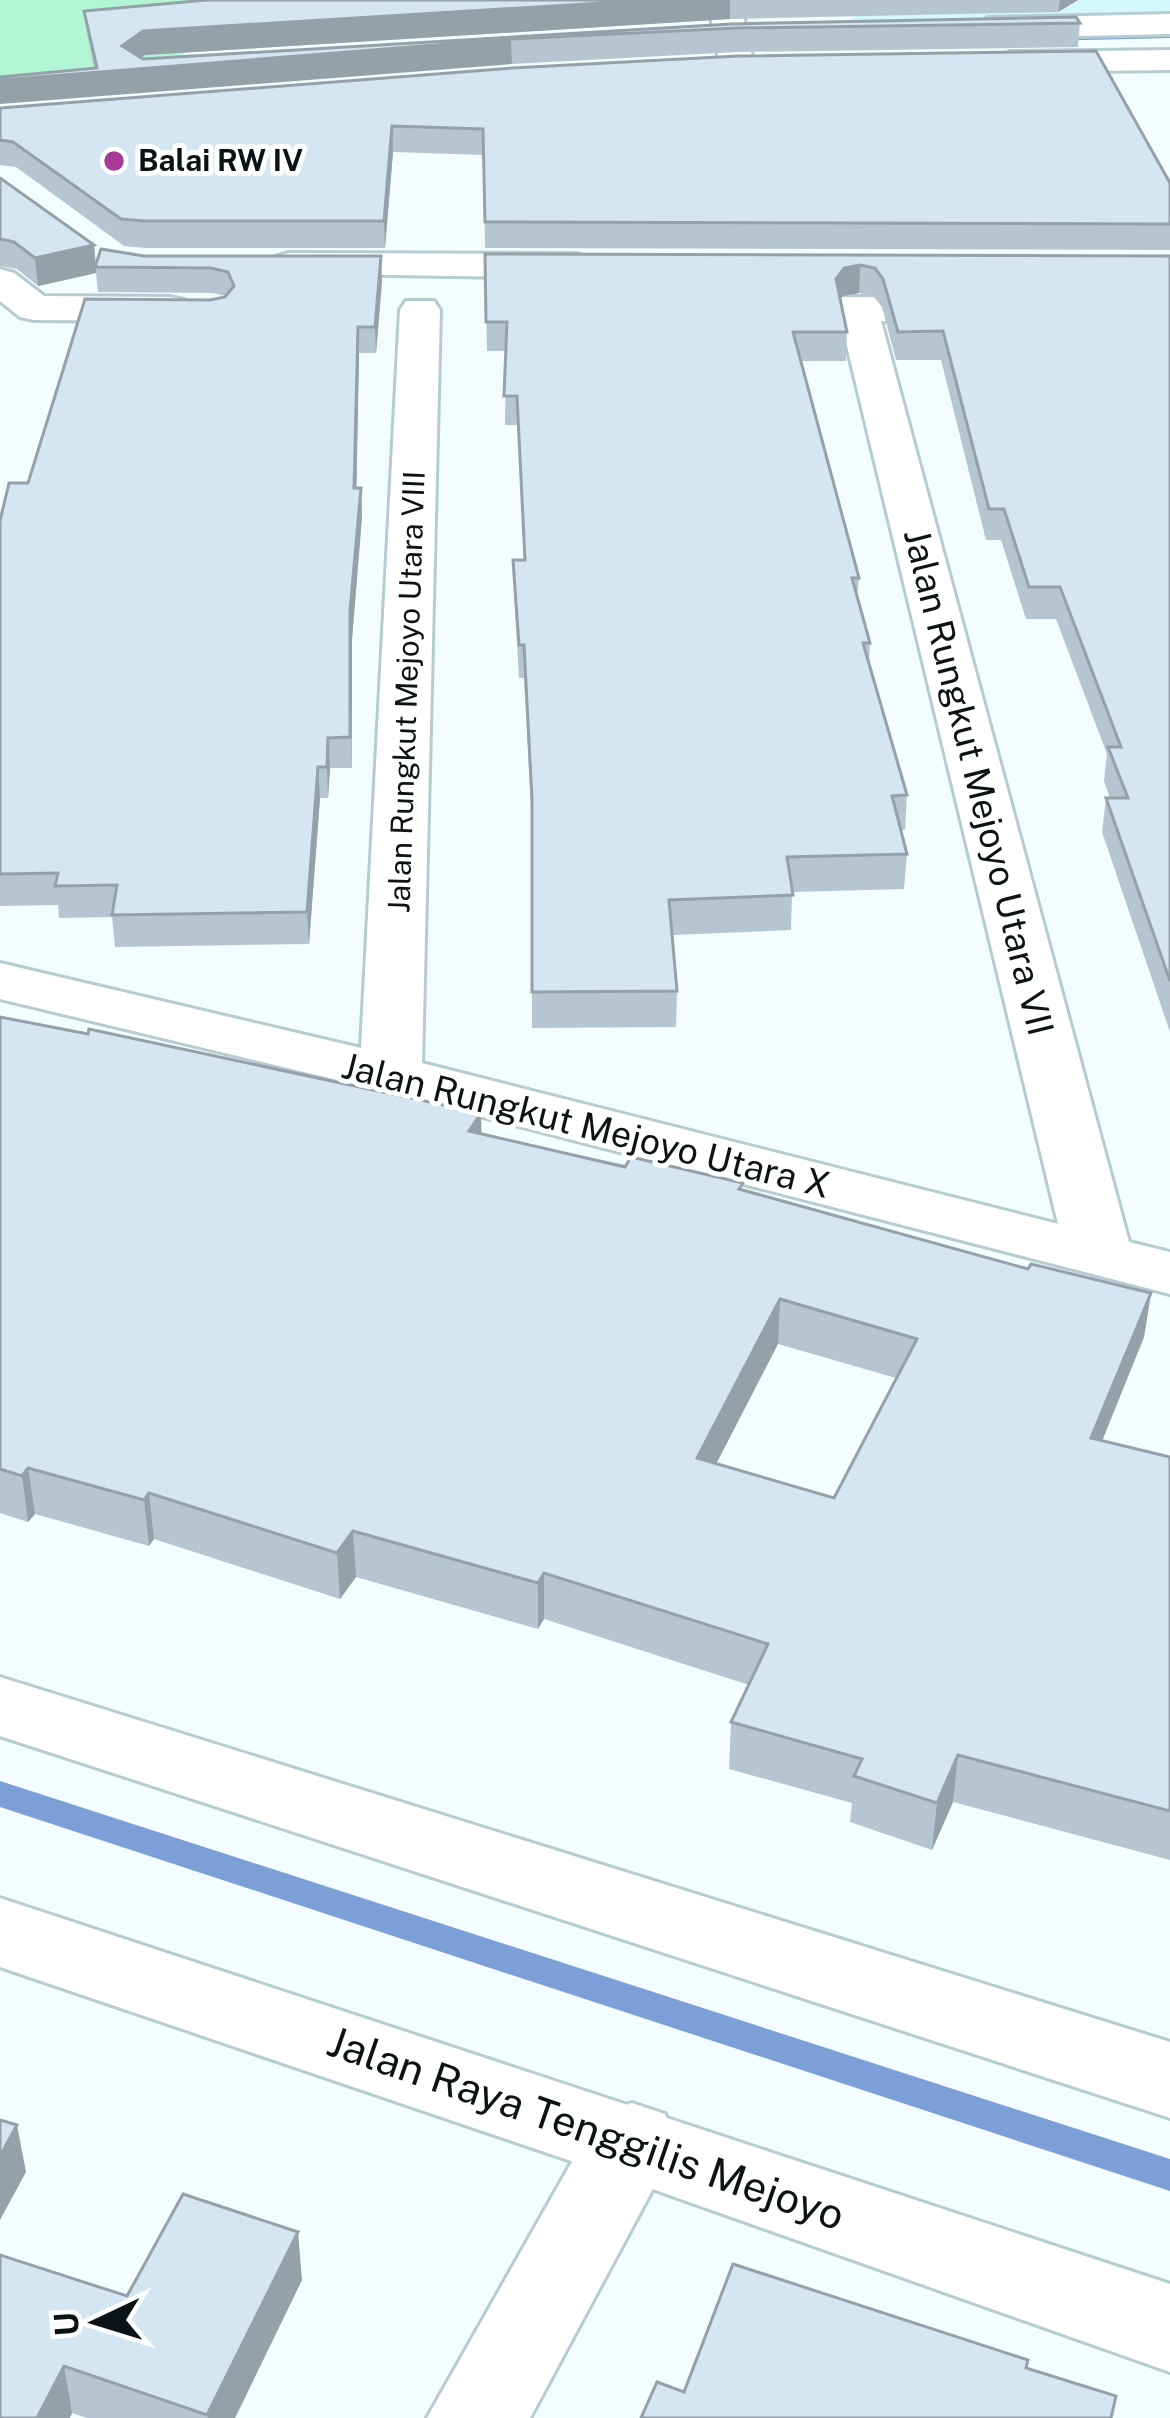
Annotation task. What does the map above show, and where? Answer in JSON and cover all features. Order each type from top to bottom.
[{"type":"street","points":[[962,29],[1170,25]]},
{"type":"street","points":[[692,68],[731,38],[779,65]]},
{"type":"street","points":[[982,62],[1170,60]]},
{"type":"street","points":[[241,265],[622,266]]},
{"type":"street","points":[[0,281],[19,321],[215,309]]},
{"type":"street","points":[[720,309],[1002,309]]},
{"type":"street","name":"Jalan Rungkut Mejoyo Utara VII","points":[[858,309],[1100,1256]]},
{"type":"street","name":"Jalan Rungkut Mejoyo Utara VIII","points":[[391,1074],[420,310]]},
{"type":"street","name":"Jalan Rungkut Mejoyo Utara X","points":[[0,982],[391,1074],[1170,1273]]},
{"type":"street","points":[[0,1706],[1170,2080]]},
{"type":"street","name":"Jalan Raya Tenggilis Mejoyo","points":[[0,1932],[632,2142],[1170,2328]]},
{"type":"street","points":[[477,2418],[632,2142]]},
{"type":"shaded area","points":[[854,0],[1170,0],[1170,11],[857,26],[851,18]]},
{"type":"green space","points":[[0,0],[234,0],[166,73],[0,84]]},
{"type":"building","points":[[207,0],[651,0],[143,31],[122,46],[143,59],[731,24],[1076,17],[1080,23],[737,28],[511,39],[0,80],[97,68],[84,11]]},
{"type":"building","points":[[1096,51],[1170,183],[1170,224],[485,222],[483,129],[392,126],[384,221],[144,221],[121,219],[13,142],[0,140],[0,108],[512,68],[738,56]]},
{"type":"building","points":[[0,178],[94,245],[35,258],[14,242],[0,239]]},
{"type":"building","points":[[101,249],[144,256],[381,256],[375,327],[358,327],[354,488],[361,488],[350,611],[350,737],[328,738],[327,767],[318,767],[307,912],[112,915],[117,885],[55,886],[58,873],[0,874],[0,521],[9,483],[28,483],[85,299],[210,300],[225,297],[234,286],[228,272],[211,268],[95,267]]},
{"type":"building","points":[[485,254],[1170,256],[1170,981],[1106,798],[1128,798],[1108,747],[1121,747],[1060,587],[1029,587],[1004,509],[989,509],[943,331],[898,332],[883,279],[875,268],[860,265],[844,268],[836,279],[847,332],[793,332],[859,578],[852,578],[870,643],[863,643],[907,795],[892,796],[907,854],[787,857],[793,895],[669,900],[677,991],[532,992],[532,799],[524,645],[519,645],[513,560],[525,560],[517,396],[504,396],[507,322],[486,322]]},
{"type":"building","points":[[0,1017],[88,1034],[89,1029],[481,1113],[469,1131],[625,1167],[631,1157],[743,1183],[739,1189],[1028,1269],[1031,1264],[1151,1293],[1091,1438],[1170,1457],[1170,1811],[958,1755],[937,1803],[854,1776],[862,1759],[731,1722],[768,1644],[544,1573],[538,1583],[353,1531],[337,1553],[149,1493],[144,1500],[28,1468],[22,1476],[0,1469]],"holes":[[[780,1299],[917,1339],[834,1498],[697,1458]]]},
{"type":"building","points":[[0,2120],[17,2125],[0,2156]]},
{"type":"building","points":[[183,2194],[298,2232],[207,2415],[64,2366],[37,2418],[0,2418],[0,2255],[127,2296]]},
{"type":"building","points":[[733,2264],[1028,2360],[1026,2368],[1116,2396],[1111,2418],[641,2418],[657,2382],[684,2392]]},
{"type":"waterway","points":[[1042,37],[1170,34]]},
{"type":"waterway","points":[[0,1794],[1170,2175]]},
{"type":"place","name":"Balai RW IV","points":[[114,161]]}]
